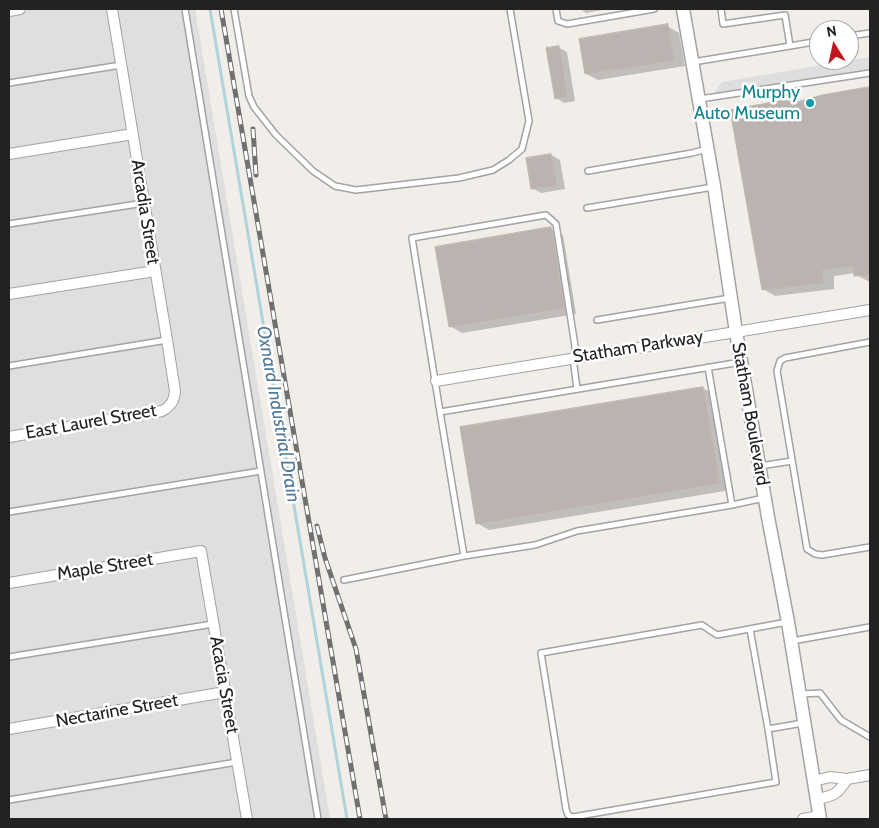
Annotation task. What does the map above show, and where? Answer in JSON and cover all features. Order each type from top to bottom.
[{"type":"street","points":[[9,11],[20,9]]},
{"type":"street","name":"Statham Boulevard","points":[[683,9],[708,149],[730,298],[764,498],[788,622],[820,818]]},
{"type":"street","name":"Arcadia Street","points":[[113,14],[175,391],[171,404]]},
{"type":"street","points":[[9,154],[132,134]]},
{"type":"street","points":[[9,294],[155,271]]},
{"type":"street","name":"Statham Parkway","points":[[436,381],[870,310]]},
{"type":"street","name":"East Laurel Street","points":[[9,437],[162,411],[171,404]]},
{"type":"street","name":"Maple Street","points":[[9,583],[201,551]]},
{"type":"street","name":"Acacia Street","points":[[201,551],[247,819]]},
{"type":"street","name":"Nectarine Street","points":[[9,729],[225,692]]},
{"type":"street","points":[[814,781],[830,777],[847,779],[870,775]]},
{"type":"street","points":[[817,799],[837,794],[847,779]]},
{"type":"street","points":[[803,819],[820,818]]},
{"type":"lane","points":[[185,9],[318,819]]},
{"type":"lane","points":[[234,9],[249,96],[254,107],[276,135],[313,171],[335,186],[356,190],[459,178],[494,170],[522,149],[528,121],[510,9]]},
{"type":"lane","points":[[556,9],[558,21],[567,24],[654,9]]},
{"type":"lane","points":[[721,9],[723,24],[785,15],[790,9]]},
{"type":"lane","points":[[785,15],[790,46]]},
{"type":"lane","points":[[693,62],[809,43]]},
{"type":"lane","points":[[9,84],[121,65]]},
{"type":"lane","points":[[699,100],[870,73]]},
{"type":"lane","points":[[588,170],[708,149]]},
{"type":"lane","points":[[587,208],[714,186]]},
{"type":"lane","points":[[9,224],[144,203]]},
{"type":"lane","points":[[464,556],[412,238],[546,215],[556,224],[575,346],[574,366],[577,389]]},
{"type":"lane","points":[[597,320],[730,298]]},
{"type":"lane","points":[[9,366],[167,340]]},
{"type":"lane","points":[[870,342],[792,356],[780,361],[777,371],[807,549],[822,555],[870,546]]},
{"type":"lane","points":[[440,412],[741,362]]},
{"type":"lane","points":[[708,367],[732,506]]},
{"type":"lane","points":[[759,466],[792,461]]},
{"type":"lane","points":[[9,512],[261,471]]},
{"type":"lane","points":[[344,580],[464,556],[535,545],[577,531],[732,506],[764,498]]},
{"type":"lane","points":[[750,629],[776,782],[573,818],[568,815],[541,653],[702,625],[717,635],[788,622]]},
{"type":"lane","points":[[9,658],[213,624]]},
{"type":"lane","points":[[791,641],[870,627]]},
{"type":"lane","points":[[800,694],[820,693],[841,720],[870,737]]},
{"type":"lane","points":[[768,729],[805,723]]},
{"type":"lane","points":[[9,800],[237,762]]},
{"type":"shaded area","points":[[9,9],[195,9],[330,819],[9,819]]},
{"type":"shaded area","points":[[870,57],[870,71],[713,94],[722,82],[809,67],[809,70],[859,70],[859,59]]},
{"type":"building","points":[[668,24],[674,60],[585,74],[579,39]]},
{"type":"building","points":[[559,46],[567,96],[555,99],[546,48]]},
{"type":"building","points":[[870,87],[870,275],[854,276],[853,266],[822,270],[823,283],[762,290],[730,110],[789,99],[793,103],[822,95]]},
{"type":"building","points":[[551,154],[557,185],[531,189],[526,158]]},
{"type":"building","points":[[551,227],[564,308],[449,327],[435,247]]},
{"type":"building","points":[[703,387],[719,483],[476,524],[460,427]]},
{"type":"waterway","name":"Oxnard Industrial Drain","points":[[210,9],[347,819]]},
{"type":"railway","points":[[221,9],[360,819]]},
{"type":"railway","points":[[253,129],[256,175]]},
{"type":"railway","points":[[317,526],[325,558],[356,649],[386,819]]},
{"type":"place","name":"Murphy Auto Museum","points":[[810,103]]}]
